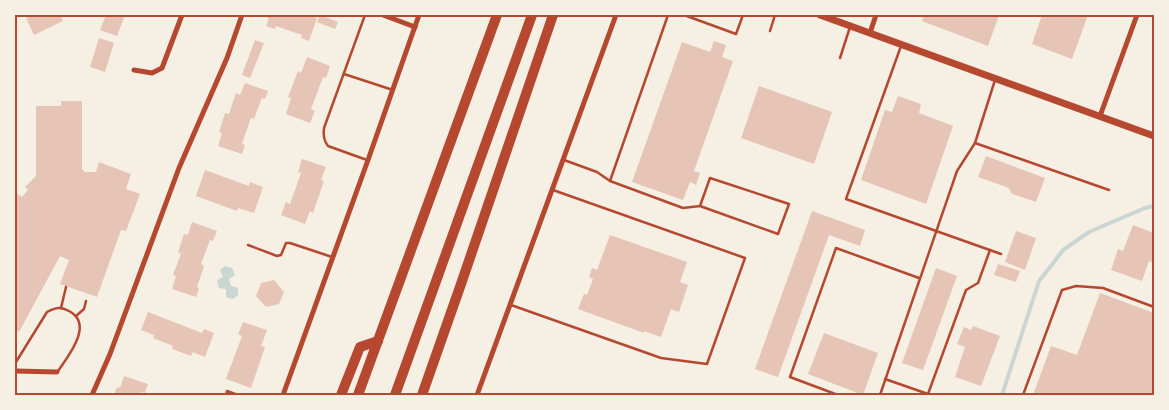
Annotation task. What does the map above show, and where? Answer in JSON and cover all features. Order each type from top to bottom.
[{"type":"highway","points":[[358,395],[497,15]]},
{"type":"highway","points":[[395,395],[532,15]]},
{"type":"highway","points":[[422,395],[462,284],[553,15]]},
{"type":"highway","points":[[341,395],[360,347],[378,341]]},
{"type":"street","points":[[134,70],[152,73],[162,68],[182,15]]},
{"type":"street","points":[[92,395],[110,354],[179,168],[226,58],[242,15]]},
{"type":"street","points":[[383,15],[415,27]]},
{"type":"street","points":[[283,395],[419,15]]},
{"type":"street","points":[[478,395],[616,15]]},
{"type":"street","points":[[820,15],[1154,136]]},
{"type":"street","points":[[870,33],[876,15]]},
{"type":"street","points":[[1100,116],[1136,15]]},
{"type":"street","points":[[15,371],[57,372]]},
{"type":"lane","points":[[365,15],[323,133],[325,143],[328,146],[368,160]]},
{"type":"lane","points":[[610,182],[668,15]]},
{"type":"lane","points":[[684,15],[736,34],[743,15]]},
{"type":"lane","points":[[770,32],[775,15]]},
{"type":"lane","points":[[840,58],[851,26]]},
{"type":"lane","points":[[901,44],[846,198],[1001,254]]},
{"type":"lane","points":[[344,74],[393,90]]},
{"type":"lane","points":[[880,395],[957,171],[975,143],[995,78]]},
{"type":"lane","points":[[975,143],[1109,190]]},
{"type":"lane","points":[[564,160],[597,172],[610,182],[683,208],[700,206],[778,234],[788,204],[710,178],[700,206]]},
{"type":"lane","points":[[511,305],[661,358],[708,364],[745,258],[553,190]]},
{"type":"lane","points":[[248,245],[277,256],[281,255],[286,243],[290,243],[332,257]]},
{"type":"lane","points":[[838,395],[790,377],[836,248],[920,278]]},
{"type":"lane","points":[[885,379],[928,394],[966,290],[978,283],[990,250]]},
{"type":"lane","points":[[1023,395],[1062,290],[1076,286],[1103,288],[1154,307]]},
{"type":"lane","points":[[61,308],[66,287]]},
{"type":"lane","points":[[76,316],[84,309],[86,301]]},
{"type":"lane","points":[[15,371],[16,362],[47,312],[55,308],[61,308],[73,313],[79,319],[81,327],[70,353],[57,372]]},
{"type":"lane","points":[[226,395],[227,391],[238,395]]},
{"type":"shaded area","points":[[225,266],[232,268],[235,275],[229,279],[231,286],[238,288],[238,295],[233,299],[226,297],[226,289],[219,288],[217,280],[223,277],[220,270]]},
{"type":"building","points":[[32,15],[60,15],[63,21],[34,35],[26,18]]},
{"type":"building","points":[[106,15],[125,15],[117,36],[100,30]]},
{"type":"building","points":[[268,15],[309,15],[317,18],[309,41],[301,38],[302,35],[276,26],[275,29],[266,26],[269,19],[267,18]]},
{"type":"building","points":[[320,15],[338,22],[335,29],[317,22]]},
{"type":"building","points":[[924,15],[999,15],[988,46],[922,21]]},
{"type":"building","points":[[1042,15],[1088,15],[1072,59],[1032,44]]},
{"type":"building","points":[[99,38],[114,43],[105,72],[90,67]]},
{"type":"building","points":[[255,40],[264,43],[250,78],[242,75]]},
{"type":"building","points":[[714,41],[726,45],[722,57],[733,61],[694,171],[700,173],[696,185],[690,182],[683,200],[632,182],[682,42],[710,52]]},
{"type":"building","points":[[307,57],[330,66],[326,78],[323,77],[311,109],[315,111],[310,123],[286,114],[291,98],[288,97],[298,71],[301,73]]},
{"type":"building","points":[[245,83],[268,91],[265,99],[262,98],[254,119],[251,118],[242,144],[245,145],[242,154],[218,146],[222,133],[219,132],[225,113],[229,114],[236,93],[240,95]]},
{"type":"building","points":[[759,86],[832,112],[814,164],[741,138]]},
{"type":"building","points":[[898,96],[921,104],[919,113],[953,126],[926,204],[861,180],[885,110],[892,112]]},
{"type":"building","points":[[61,101],[82,101],[82,170],[84,172],[96,172],[99,162],[131,174],[126,189],[140,194],[126,231],[121,230],[97,297],[60,284],[69,260],[60,256],[19,332],[15,329],[15,192],[22,197],[28,190],[25,187],[36,176],[36,106],[61,106]]},
{"type":"building","points":[[986,156],[1045,178],[1036,202],[1012,194],[1009,188],[978,177]]},
{"type":"building","points":[[302,159],[326,167],[321,180],[324,181],[313,213],[310,211],[305,224],[281,215],[286,202],[290,204],[301,173],[298,172]]},
{"type":"building","points":[[205,170],[249,186],[250,182],[263,187],[254,213],[238,208],[237,211],[196,196]]},
{"type":"building","points":[[812,211],[865,230],[860,246],[829,235],[778,377],[755,369]]},
{"type":"building","points":[[192,222],[217,231],[213,241],[210,240],[201,264],[204,266],[197,287],[199,288],[196,297],[172,289],[176,276],[173,275],[181,254],[178,252],[184,234],[188,235]]},
{"type":"building","points":[[1133,225],[1154,233],[1154,263],[1149,261],[1142,281],[1111,270],[1118,249],[1123,251]]},
{"type":"building","points":[[1016,231],[1036,238],[1025,270],[1005,262]]},
{"type":"building","points":[[610,235],[687,262],[680,282],[688,285],[679,312],[671,309],[661,337],[644,331],[644,333],[578,309],[584,294],[587,295],[593,279],[589,277],[592,268],[597,270]]},
{"type":"building","points":[[998,264],[1020,271],[1016,282],[994,275]]},
{"type":"building","points":[[936,268],[957,276],[923,370],[902,363]]},
{"type":"building","points":[[274,280],[284,292],[279,304],[266,307],[256,296],[261,283]]},
{"type":"building","points":[[1100,293],[1154,313],[1154,395],[1033,395],[1051,346],[1077,355]]},
{"type":"building","points":[[148,312],[202,333],[204,329],[214,333],[205,357],[193,352],[191,356],[172,349],[173,346],[153,338],[154,335],[141,330]]},
{"type":"building","points":[[243,322],[267,330],[261,346],[265,347],[251,388],[226,379],[242,336],[238,334]]},
{"type":"building","points":[[973,326],[1000,336],[981,386],[955,377],[965,347],[957,344],[964,327],[971,330]]},
{"type":"building","points":[[824,333],[878,353],[863,395],[808,374]]},
{"type":"building","points":[[124,376],[148,384],[145,393],[141,392],[140,395],[114,395],[117,387],[120,388]]},
{"type":"waterway","points":[[1002,395],[1039,281],[1063,250],[1089,232],[1154,206]]}]
